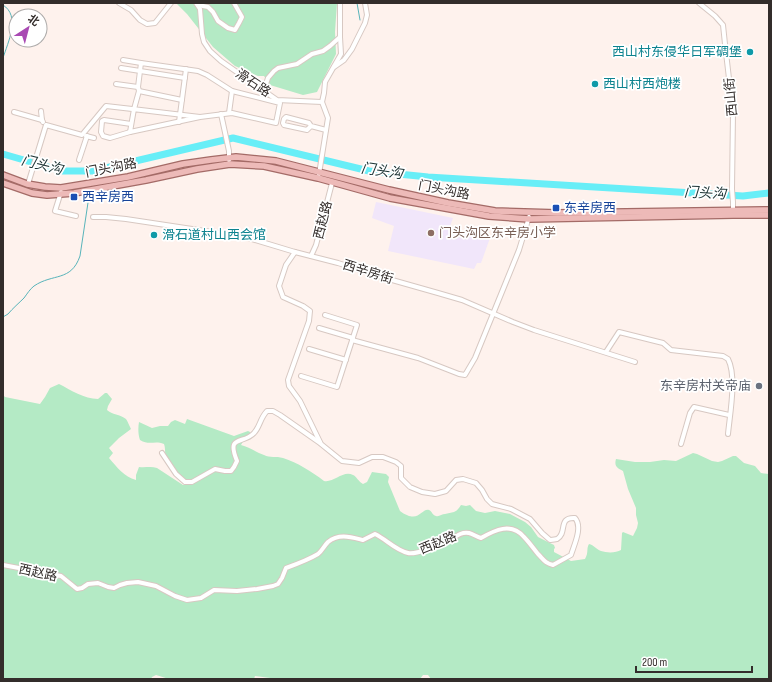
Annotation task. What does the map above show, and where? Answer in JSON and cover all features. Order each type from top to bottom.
[{"type":"main road","name":"门头沟路","points":[[3,183],[32,193],[47,195],[61,191],[96,189],[197,169],[229,161],[319,172],[448,203],[529,216]]},
{"type":"main road","name":"门头沟路","points":[[319,172],[332,183],[390,198],[489,216],[733,212],[769,210]]},
{"type":"main road","name":"门头沟路","points":[[3,176],[28,184],[61,191]]},
{"type":"main road","name":"门头沟路","points":[[733,212],[769,215]]},
{"type":"street","points":[[119,3],[131,10],[140,20],[148,24],[155,23],[171,3]]},
{"type":"street","points":[[197,4],[208,7],[218,21],[234,30],[242,17],[234,3]]},
{"type":"street","points":[[319,172],[328,118],[322,102],[325,82],[341,54],[340,3]]},
{"type":"street","points":[[334,67],[344,60],[352,49],[365,23],[367,15],[365,3]]},
{"type":"street","name":"西山街","points":[[699,3],[715,16],[722,25],[733,113],[733,212]]},
{"type":"street","name":"滑石路","points":[[197,4],[200,9],[204,42],[210,51],[221,61],[277,100],[322,102]]},
{"type":"street","points":[[264,90],[268,78],[278,68],[297,64],[306,57],[330,46],[340,37]]},
{"type":"street","points":[[123,60],[198,71],[232,91],[280,103],[276,123],[229,113],[200,117],[130,132],[110,138],[103,136],[100,132],[102,121],[104,120],[131,124]]},
{"type":"street","points":[[130,132],[141,63]]},
{"type":"street","points":[[121,68],[185,78]]},
{"type":"street","points":[[179,122],[186,69]]},
{"type":"street","points":[[116,84],[182,100]]},
{"type":"street","points":[[229,113],[232,91]]},
{"type":"street","points":[[82,135],[106,106],[200,117]]},
{"type":"street","points":[[41,111],[42,120],[46,125],[94,138]]},
{"type":"street","points":[[14,112],[42,120]]},
{"type":"street","points":[[221,114],[229,161]]},
{"type":"street","points":[[311,126],[307,130],[284,125],[283,123],[286,117],[309,123],[311,126],[326,130]]},
{"type":"street","points":[[28,184],[46,125]]},
{"type":"street","points":[[79,160],[87,136]]},
{"type":"street","name":"西赵路","points":[[311,256],[316,245],[332,183]]},
{"type":"street","points":[[61,191],[56,211],[76,216]]},
{"type":"street","points":[[319,328],[418,358],[464,375],[475,358],[519,250],[529,216]]},
{"type":"street","name":"西辛房街","points":[[92,217],[126,218],[245,237],[462,300],[534,330],[636,362]]},
{"type":"street","name":"西赵路","points":[[3,566],[61,576],[77,589],[88,584],[98,584],[114,588],[127,583],[138,582],[156,586],[175,596],[187,600],[201,598],[214,590],[237,591],[257,589],[278,584],[286,568],[318,554],[334,538],[344,535],[363,540],[375,534],[396,548],[408,553],[416,553],[445,543],[459,534],[469,533],[481,538],[503,528],[514,530],[523,535],[546,563],[553,565],[571,555],[578,528],[578,522],[575,518],[569,518],[565,521],[561,535],[557,539],[550,540],[530,519],[511,509],[492,504],[476,483],[463,479],[456,480],[446,491],[435,494],[422,492],[410,487],[401,478],[401,466],[396,462],[383,457],[372,457],[359,463],[342,461],[321,444],[300,401],[289,386],[288,380],[309,321],[310,310],[283,297],[279,286],[286,265],[295,252]]},
{"type":"street","points":[[302,376],[337,387],[357,325],[325,315]]},
{"type":"street","points":[[606,352],[619,332],[663,343],[671,350],[723,356],[728,359],[732,369],[732,407],[729,415],[728,434]]},
{"type":"street","points":[[309,349],[346,360]]},
{"type":"street","points":[[681,444],[690,413],[694,407],[729,415]]},
{"type":"street","points":[[162,453],[176,474],[185,482],[192,482],[215,469],[230,471],[237,461],[233,450],[234,444],[238,440],[253,434],[267,411],[273,411],[280,415],[321,444]]},
{"type":"shaded area","name":"门头沟区东辛房小学","points":[[376,202],[453,218],[449,229],[490,238],[481,263],[477,263],[474,269],[388,251],[394,226],[372,218]]},
{"type":"green space","points":[[176,3],[337,3],[335,32],[336,54],[317,92],[303,95],[270,85],[264,76],[258,76],[235,66],[213,47],[187,14]]},
{"type":"green space","points":[[59,384],[88,398],[98,399],[107,393],[112,399],[107,410],[126,419],[131,429],[109,448],[113,453],[109,458],[121,471],[132,479],[136,480],[139,467],[152,467],[157,468],[183,485],[186,484],[184,479],[173,469],[166,458],[164,444],[143,442],[140,440],[138,429],[139,422],[152,428],[168,426],[175,420],[185,424],[187,419],[234,436],[248,431],[250,432],[251,437],[248,440],[244,440],[241,445],[266,456],[283,458],[294,462],[324,481],[349,474],[354,476],[363,484],[367,482],[372,472],[386,474],[389,477],[388,482],[400,511],[406,515],[415,516],[429,510],[438,516],[455,512],[461,505],[470,505],[476,511],[485,513],[495,511],[510,514],[525,522],[531,527],[538,537],[554,545],[554,552],[571,561],[585,559],[589,544],[603,552],[614,552],[621,550],[622,533],[623,532],[633,536],[637,528],[638,523],[636,508],[628,489],[623,471],[616,465],[616,459],[635,462],[664,460],[676,461],[693,453],[718,462],[736,456],[744,463],[755,466],[761,473],[769,474],[769,679],[431,679],[428,675],[423,675],[420,679],[278,679],[255,676],[254,679],[169,679],[156,675],[151,679],[3,679],[3,395],[5,397],[40,404],[50,388]]},
{"type":"waterway","points":[[357,3],[360,20]]},
{"type":"waterway","points":[[3,5],[8,10],[12,22],[12,30],[3,58]]},
{"type":"waterway","name":"门头沟","points":[[3,154],[62,171],[93,171],[233,138],[369,171],[428,177],[743,196],[769,193]]},
{"type":"waterway","points":[[3,317],[8,314],[34,286],[48,279],[61,276],[72,270],[80,256],[89,196]]},
{"type":"place","name":"西山村东侵华日军碉堡","points":[[750,52]]},
{"type":"place","name":"西山村西炮楼","points":[[595,84]]},
{"type":"place","name":"西辛房西","points":[[74,197]]},
{"type":"place","name":"东辛房西","points":[[556,208]]},
{"type":"place","name":"门头沟区东辛房小学","points":[[431,233]]},
{"type":"place","name":"滑石道村山西会馆","points":[[154,235]]},
{"type":"place","name":"东辛房村关帝庙","points":[[759,386]]}]
